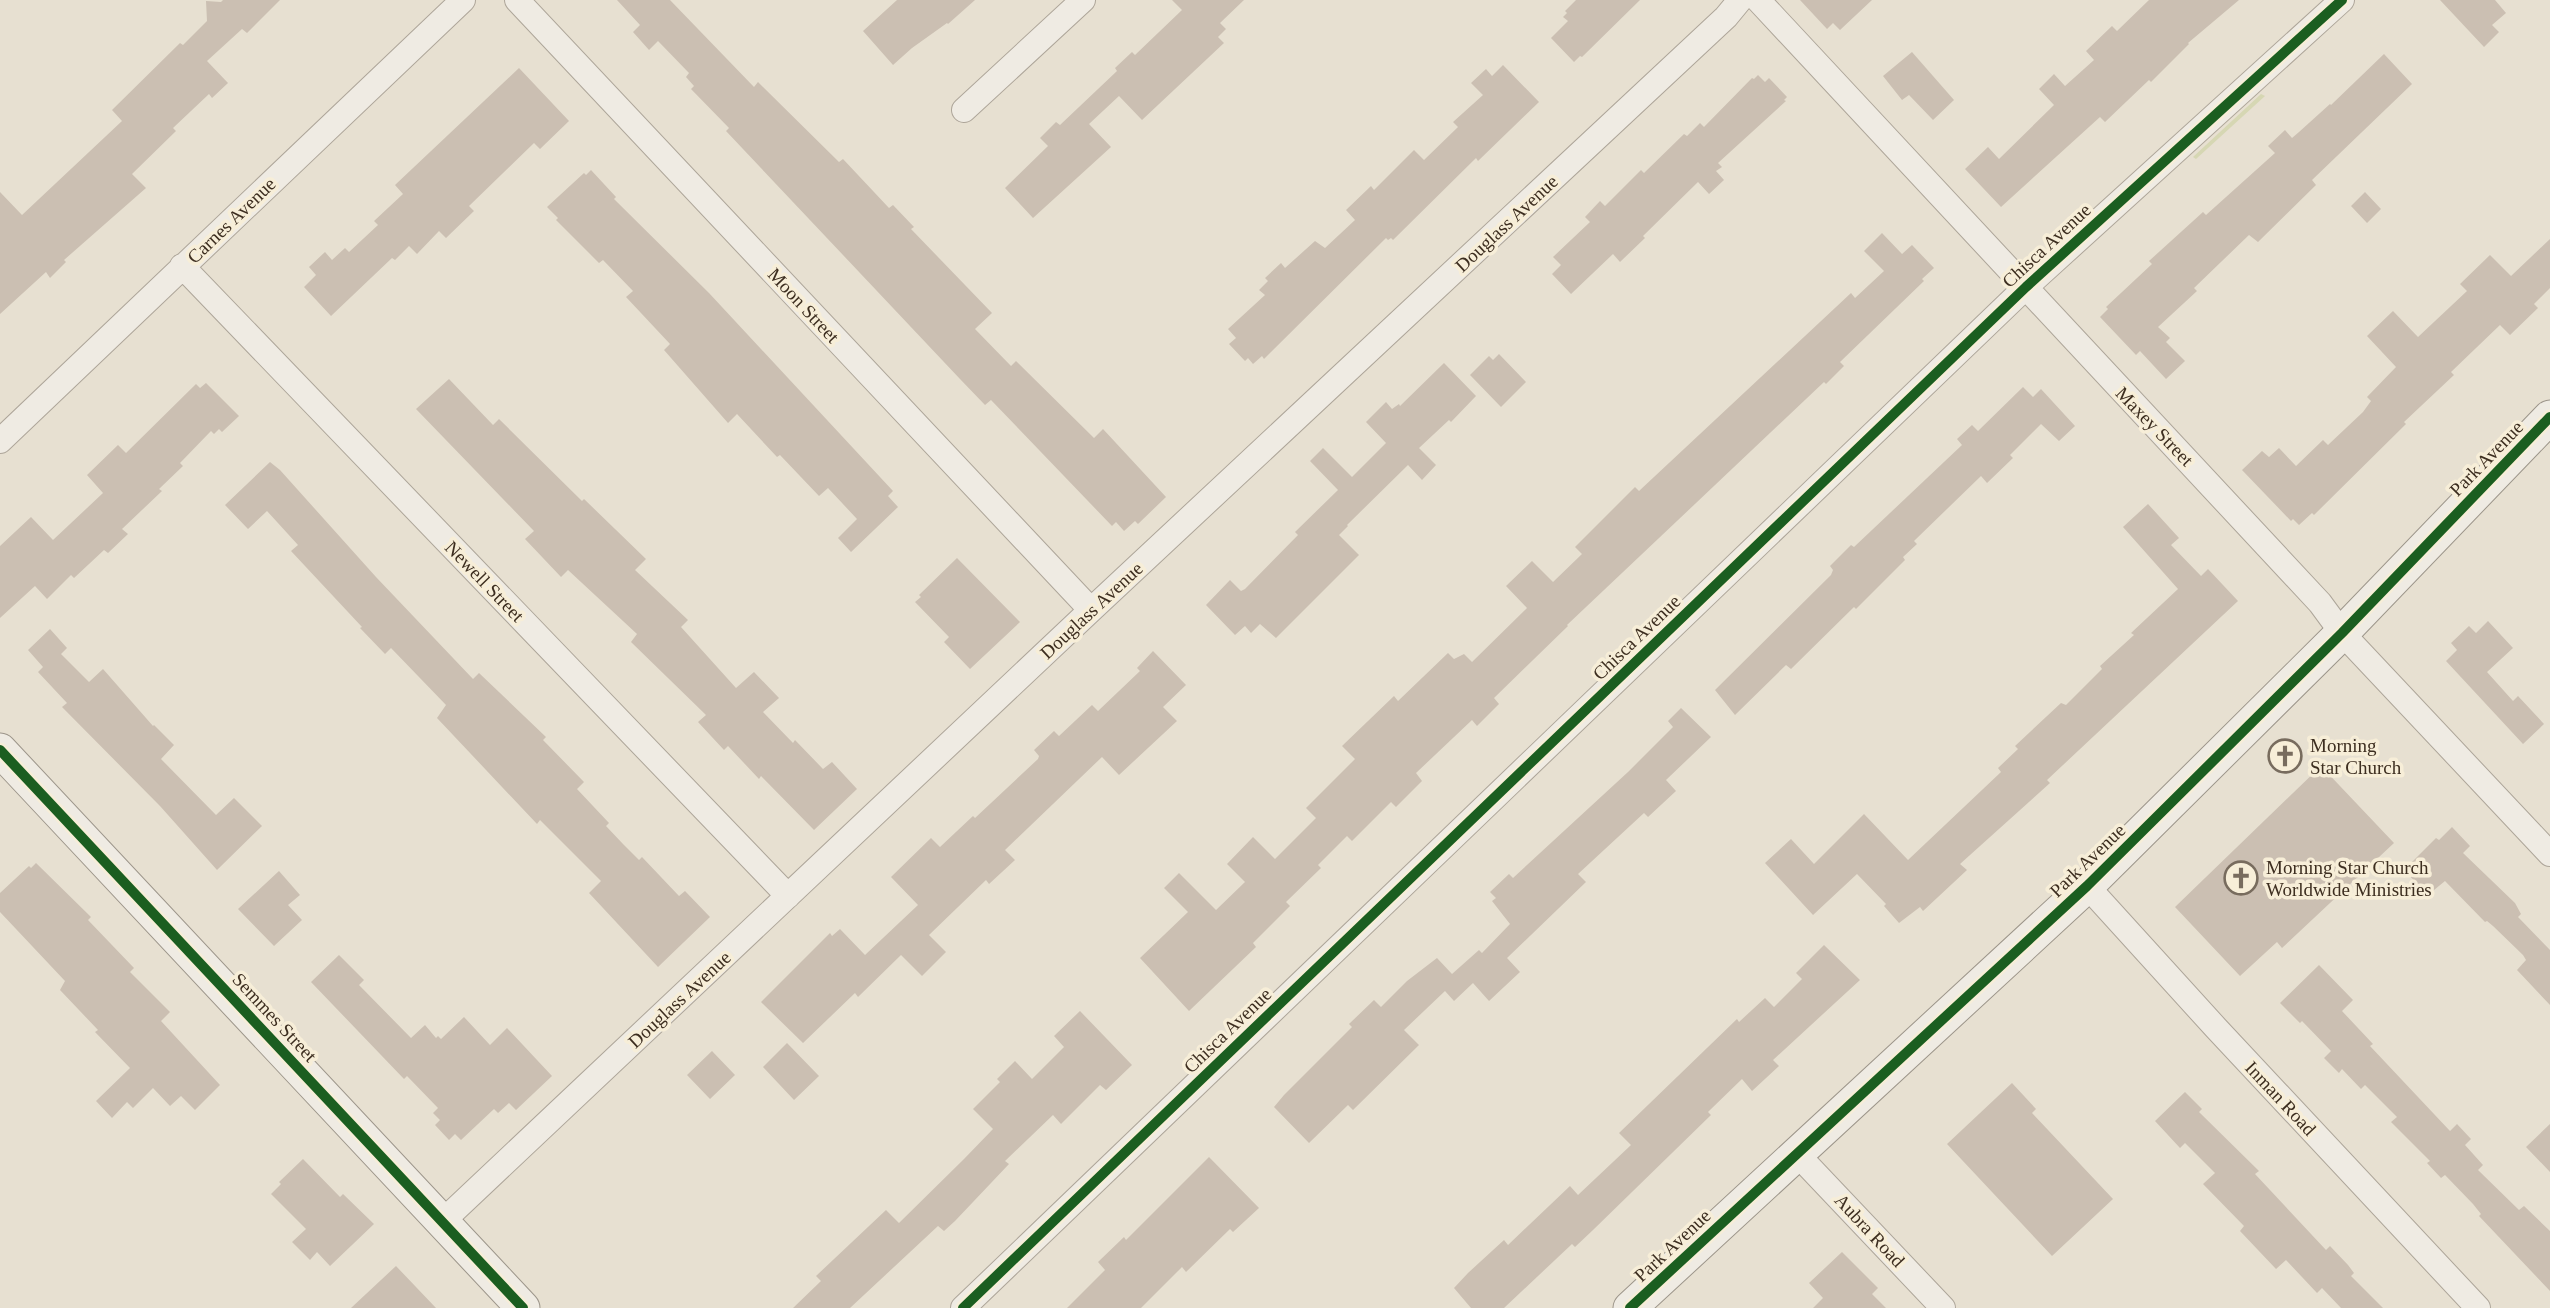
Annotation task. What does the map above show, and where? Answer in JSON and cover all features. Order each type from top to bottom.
[{"type":"main road","name":"Park Avenue","points":[[1630,1308],[2087,886],[2342,634],[2550,417]]},
{"type":"main road","name":"Semmes Street","points":[[0,750],[523,1308]]},
{"type":"street","name":"Carnes Avenue","points":[[0,441],[463,0]]},
{"type":"street","name":"Moon Street","points":[[517,0],[1091,610]]},
{"type":"street","points":[[964,110],[1083,0]]},
{"type":"street","name":"Douglass Avenue","points":[[443,1221],[1716,26],[1740,0]]},
{"type":"street","name":"Maxey Street","points":[[1758,0],[2320,603],[2342,634],[2550,854]]},
{"type":"street","name":"Chisca Avenue","points":[[963,1308],[2026,287],[2342,0]]},
{"type":"street","name":"Newell Street","points":[[182,266],[788,896]]},
{"type":"street","name":"Inman Road","points":[[2087,886],[2224,1037],[2478,1308]]},
{"type":"street","name":"Aubra Road","points":[[1796,1153],[1943,1308]]},
{"type":"green space","points":[[2261,94],[2265,96],[2196,159],[2193,157]]},
{"type":"building","points":[[280,0],[247,33],[242,29],[207,61],[228,83],[212,98],[209,94],[173,128],[176,131],[132,174],[146,188],[64,260],[66,262],[50,278],[46,272],[0,314],[0,192],[22,215],[122,121],[112,110],[180,43],[183,45],[207,21],[206,1]]},
{"type":"building","points":[[617,0],[670,0],[754,87],[758,82],[839,162],[843,159],[889,208],[893,205],[914,227],[911,229],[992,313],[975,329],[1011,366],[1016,361],[1094,438],[1103,429],[1166,497],[1138,524],[1135,521],[1124,531],[1116,522],[1112,526],[991,400],[985,405],[726,131],[729,128],[691,89],[694,86],[686,77],[689,73],[658,41],[649,50],[633,32],[640,25]]},
{"type":"building","points":[[897,0],[975,0],[893,65],[863,31]]},
{"type":"building","points":[[1172,0],[1244,0],[1220,23],[1226,29],[1218,37],[1224,43],[1142,120],[1119,96],[1089,124],[1111,147],[1033,218],[1005,188],[1048,146],[1040,138],[1056,122],[1060,125],[1117,71],[1115,68],[1132,52],[1135,55],[1182,10]]},
{"type":"building","points":[[1576,0],[1640,0],[1574,62],[1551,38],[1568,21],[1563,17],[1567,13],[1565,11]]},
{"type":"building","points":[[1800,0],[1872,0],[1840,30],[1833,23],[1827,29]]},
{"type":"building","points":[[2149,0],[2239,0],[2188,43],[2151,82],[2149,80],[2105,122],[2100,117],[2001,207],[1965,169],[1988,147],[1999,159],[2054,105],[2039,89],[2054,74],[2065,86],[2094,60],[2086,51],[2112,26],[2117,31]]},
{"type":"building","points":[[2440,0],[2495,0],[2506,13],[2492,25],[2499,32],[2484,47]]},
{"type":"building","points":[[1912,52],[1954,100],[1933,120],[1909,95],[1902,100],[1883,76]]},
{"type":"building","points":[[2384,54],[2412,84],[2312,180],[2316,185],[2258,242],[2249,235],[2194,288],[2197,291],[2158,327],[2170,338],[2166,342],[2185,361],[2166,379],[2140,351],[2136,355],[2100,317],[2108,309],[2106,307],[2152,264],[2149,261],[2203,212],[2206,215],[2275,153],[2268,146],[2285,130],[2292,138]]},
{"type":"building","points":[[1503,65],[1539,102],[1478,161],[1476,158],[1393,240],[1386,238],[1264,359],[1262,356],[1253,364],[1248,358],[1245,361],[1229,344],[1236,338],[1228,329],[1265,295],[1259,290],[1268,281],[1265,278],[1281,263],[1285,268],[1315,241],[1325,248],[1355,220],[1346,210],[1371,186],[1374,190],[1414,150],[1424,160],[1458,127],[1453,122],[1483,95],[1471,83],[1486,69],[1492,76]]},
{"type":"building","points":[[519,68],[569,121],[540,149],[534,143],[469,206],[474,211],[446,238],[439,231],[417,254],[409,246],[395,260],[392,258],[331,316],[304,287],[316,275],[309,267],[325,252],[332,260],[345,248],[349,252],[378,225],[374,221],[403,194],[395,185]]},
{"type":"building","points":[[1758,75],[1765,82],[1769,78],[1787,97],[1784,100],[1786,101],[1718,163],[1722,167],[1716,171],[1724,180],[1709,194],[1698,182],[1620,262],[1613,254],[1571,294],[1552,274],[1561,265],[1553,257],[1590,222],[1585,217],[1600,201],[1605,206],[1641,170],[1644,173],[1684,134],[1687,136],[1700,123],[1704,127]]},
{"type":"building","points":[[591,170],[616,197],[614,199],[709,293],[893,491],[888,496],[898,507],[851,552],[838,538],[857,519],[828,488],[819,496],[780,455],[777,457],[737,414],[728,423],[664,350],[670,344],[626,297],[633,291],[603,260],[599,263],[556,220],[558,218],[547,207],[584,173],[586,175]]},
{"type":"building","points":[[2365,192],[2381,209],[2367,223],[2351,206]]},
{"type":"building","points":[[1882,233],[1902,254],[1912,245],[1934,268],[1922,279],[1924,281],[1840,362],[1844,366],[1826,384],[1824,382],[1567,625],[1494,698],[1499,704],[1477,726],[1472,720],[1416,773],[1422,781],[1396,807],[1391,802],[1352,841],[1347,836],[1318,865],[1321,868],[1286,902],[1290,906],[1253,943],[1256,947],[1189,1011],[1140,958],[1188,912],[1164,888],[1179,873],[1216,910],[1245,882],[1227,864],[1253,837],[1275,859],[1316,818],[1306,808],[1355,759],[1342,746],[1394,696],[1398,701],[1448,653],[1454,659],[1464,654],[1472,662],[1527,608],[1506,586],[1532,561],[1553,582],[1582,554],[1575,547],[1635,487],[1639,491],[1851,293],[1855,298],[1884,271],[1864,251]]},
{"type":"building","points":[[2550,239],[2550,288],[2534,304],[2538,308],[2510,335],[2500,325],[2451,372],[2454,375],[2404,422],[2406,424],[2314,515],[2312,513],[2299,525],[2293,519],[2291,521],[2242,470],[2262,451],[2269,457],[2279,448],[2296,466],[2323,440],[2328,445],[2363,412],[2371,401],[2367,397],[2396,367],[2367,336],[2393,311],[2418,337],[2467,291],[2460,284],[2490,255],[2511,276]]},
{"type":"building","points":[[1499,354],[1526,382],[1501,407],[1470,375],[1489,356],[1493,360]]},
{"type":"building","points":[[1444,363],[1476,396],[1451,422],[1449,420],[1419,448],[1436,465],[1422,480],[1408,465],[1347,525],[1339,535],[1359,555],[1276,638],[1260,624],[1251,633],[1245,626],[1235,635],[1206,605],[1230,580],[1241,591],[1245,589],[1298,535],[1295,532],[1338,490],[1310,461],[1323,448],[1352,477],[1386,443],[1366,422],[1386,402],[1392,409],[1399,404],[1400,406]]},
{"type":"building","points":[[449,379],[493,425],[499,419],[582,501],[584,499],[646,559],[635,570],[688,620],[681,627],[736,688],[754,672],[779,698],[763,712],[823,769],[832,762],[857,789],[814,830],[728,746],[724,750],[698,722],[706,715],[631,642],[637,634],[568,570],[561,577],[525,539],[534,531],[416,409]]},
{"type":"building","points":[[206,383],[239,416],[222,432],[219,429],[214,434],[211,431],[180,463],[183,466],[159,489],[162,491],[122,529],[128,534],[108,553],[104,550],[74,578],[71,575],[47,599],[35,586],[0,618],[0,546],[31,517],[53,540],[103,493],[87,475],[118,445],[126,453],[196,384],[200,388]]},
{"type":"building","points":[[2023,387],[2033,397],[2041,389],[2075,426],[2059,441],[2041,424],[2010,455],[2013,458],[1987,483],[1981,476],[1914,541],[1917,544],[1903,557],[1905,560],[1856,609],[1854,607],[1791,669],[1786,665],[1735,715],[1715,690],[1831,575],[1833,570],[1830,566],[1851,545],[1854,547],[1962,445],[1957,439],[1972,425],[1978,431]]},
{"type":"building","points":[[270,462],[473,679],[479,673],[546,737],[543,740],[584,782],[577,789],[609,823],[606,826],[623,844],[639,860],[642,857],[679,896],[685,891],[710,917],[658,967],[589,893],[601,881],[540,820],[537,824],[437,718],[446,705],[391,648],[385,654],[360,628],[362,627],[291,551],[298,545],[267,511],[248,529],[225,505]]},
{"type":"building","points":[[2148,504],[2179,538],[2171,545],[2201,576],[2208,569],[2238,601],[2047,780],[2050,783],[1960,864],[1967,870],[1923,911],[1920,907],[1899,923],[1884,906],[1886,904],[1857,874],[1813,915],[1765,863],[1791,839],[1814,864],[1864,814],[1908,860],[2001,772],[1998,768],[2018,749],[2015,746],[2061,703],[2066,705],[2102,669],[2100,666],[2134,635],[2131,633],[2178,589],[2123,527]]},
{"type":"building","points":[[957,558],[1020,622],[970,669],[944,642],[949,637],[915,602]]},
{"type":"building","points":[[2488,621],[2513,648],[2487,672],[2513,701],[2518,696],[2544,724],[2523,744],[2446,661],[2457,650],[2451,643],[2469,626],[2476,633]]},
{"type":"building","points":[[50,629],[67,648],[61,654],[89,682],[103,669],[153,726],[174,745],[161,759],[216,815],[234,798],[262,826],[217,870],[160,806],[62,707],[67,703],[38,672],[43,667],[28,650]]},
{"type":"building","points":[[1153,651],[1186,685],[1163,707],[1177,721],[1119,775],[1102,757],[1005,850],[1015,860],[989,884],[986,880],[929,935],[946,952],[922,976],[901,955],[858,997],[855,993],[803,1043],[761,1002],[830,933],[832,936],[840,929],[865,955],[918,905],[891,877],[931,838],[940,847],[973,816],[975,818],[1038,759],[1039,756],[1034,750],[1054,731],[1059,736],[1092,705],[1098,711],[1140,671],[1137,668]]},
{"type":"building","points":[[1681,708],[1711,737],[1666,780],[1676,791],[1648,817],[1644,813],[1578,874],[1586,882],[1507,958],[1520,972],[1489,1001],[1473,983],[1454,1001],[1445,991],[1404,1030],[1419,1045],[1353,1110],[1348,1105],[1309,1143],[1274,1107],[1284,1095],[1352,1027],[1349,1024],[1374,1000],[1381,1007],[1407,981],[1437,958],[1452,974],[1479,950],[1482,953],[1510,924],[1492,901],[1496,898],[1490,892],[1509,874],[1513,878],[1628,772],[1673,727],[1668,721]]},
{"type":"building","points":[[2321,766],[2394,843],[2282,948],[2277,942],[2240,976],[2175,907]]},
{"type":"building","points":[[2452,827],[2470,846],[2463,853],[2515,903],[2521,914],[2518,917],[2550,950],[2550,1005],[2517,970],[2526,960],[2523,955],[2493,926],[2485,922],[2445,881],[2428,895],[2404,870],[2436,838],[2439,840]]},
{"type":"building","points":[[36,863],[91,917],[88,920],[134,968],[130,972],[170,1012],[161,1021],[220,1085],[195,1110],[181,1096],[170,1106],[153,1088],[133,1108],[127,1102],[112,1118],[96,1101],[130,1068],[60,990],[65,981],[0,912],[0,893],[29,866],[31,868]]},
{"type":"building","points":[[279,871],[300,895],[288,905],[302,920],[274,946],[238,909]]},
{"type":"building","points":[[1824,945],[1860,980],[1773,1060],[1779,1066],[1752,1091],[1742,1079],[1708,1112],[1711,1115],[1593,1230],[1575,1247],[1572,1244],[1504,1308],[1471,1308],[1454,1288],[1468,1273],[1504,1240],[1508,1245],[1570,1186],[1578,1195],[1631,1145],[1619,1133],[1737,1019],[1739,1022],[1765,998],[1774,1007],[1802,979],[1796,973]]},
{"type":"building","points":[[339,955],[364,980],[359,985],[411,1038],[425,1025],[436,1038],[438,1036],[441,1039],[464,1017],[490,1045],[507,1028],[552,1076],[516,1110],[509,1103],[498,1113],[494,1109],[461,1140],[455,1134],[449,1140],[435,1125],[440,1120],[433,1113],[438,1108],[407,1076],[404,1079],[311,982]]},
{"type":"building","points":[[2319,965],[2353,1000],[2342,1011],[2373,1044],[2370,1046],[2450,1131],[2457,1124],[2471,1139],[2465,1145],[2483,1165],[2478,1170],[2519,1210],[2524,1206],[2550,1231],[2550,1291],[2479,1216],[2481,1214],[2473,1204],[2445,1175],[2441,1178],[2427,1163],[2430,1161],[2391,1122],[2397,1117],[2365,1085],[2361,1089],[2342,1069],[2339,1073],[2324,1058],[2331,1051],[2280,1003]]},
{"type":"building","points":[[1080,1011],[1132,1065],[1106,1090],[1100,1085],[1061,1124],[1053,1115],[1005,1161],[1009,1164],[955,1221],[944,1231],[938,1226],[850,1308],[793,1308],[821,1281],[816,1276],[886,1210],[899,1223],[993,1129],[973,1109],[1000,1082],[997,1079],[1015,1061],[1032,1079],[1064,1047],[1054,1036]]},
{"type":"building","points":[[787,1043],[819,1076],[794,1100],[763,1067]]},
{"type":"building","points":[[712,1051],[735,1075],[710,1099],[687,1075]]},
{"type":"building","points":[[2012,1083],[2036,1109],[2032,1113],[2113,1199],[2052,1256],[1947,1144]]},
{"type":"building","points":[[2185,1092],[2202,1109],[2199,1112],[2259,1171],[2255,1174],[2326,1250],[2330,1246],[2354,1273],[2351,1276],[2383,1308],[2341,1308],[2322,1288],[2317,1293],[2286,1260],[2276,1269],[2240,1231],[2244,1226],[2203,1184],[2215,1173],[2185,1143],[2180,1148],[2155,1121]]},
{"type":"building","points":[[2550,1124],[2550,1172],[2526,1147]]},
{"type":"building","points":[[1209,1157],[1259,1208],[1233,1232],[1230,1229],[1186,1272],[1182,1267],[1141,1308],[1067,1308],[1105,1270],[1098,1262],[1124,1237],[1126,1240]]},
{"type":"building","points":[[303,1159],[340,1197],[343,1194],[374,1224],[330,1266],[317,1252],[310,1260],[292,1242],[306,1229],[271,1194],[281,1184],[279,1182]]},
{"type":"building","points":[[1842,1252],[1878,1288],[1872,1294],[1886,1308],[1813,1308],[1823,1298],[1809,1283]]},
{"type":"building","points":[[396,1266],[436,1308],[351,1308]]},
{"type":"cycle path","points":[[963,1308],[2026,287],[2342,0]]},
{"type":"cycle path","points":[[1630,1308],[2087,886],[2342,633],[2550,417]]},
{"type":"cycle path","points":[[0,750],[523,1308]]},
{"type":"place","name":"Morning Star Church","points":[[2285,756]]},
{"type":"place","name":"Morning Star Church Worldwide Ministries","points":[[2241,878]]}]
